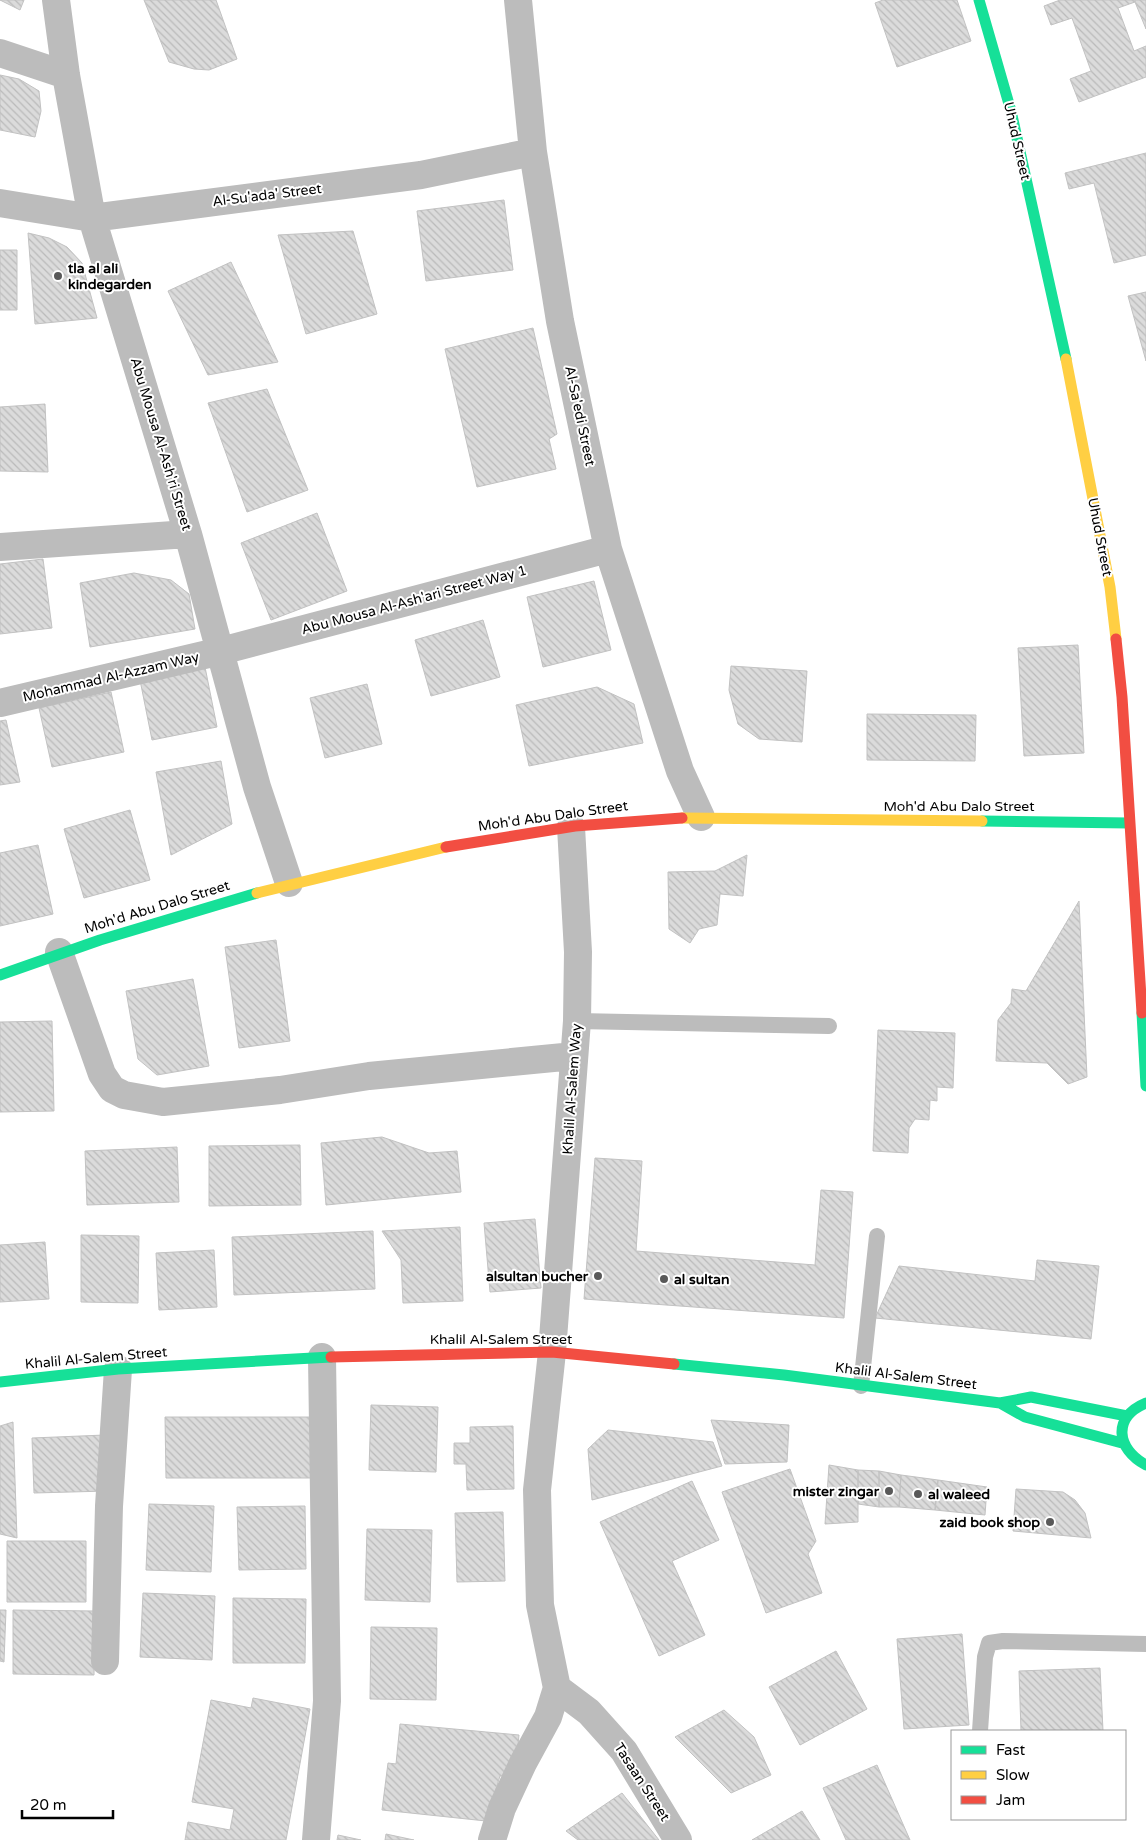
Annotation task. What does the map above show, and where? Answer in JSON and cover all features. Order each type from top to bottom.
[{"type":"street","name":"Abu Mousa Al-Ash'ri Street","points":[[56,0],[66,75],[92,218],[188,534],[257,787],[289,883]]},
{"type":"street","name":"Al-Sa'edi Street","points":[[518,0],[533,152],[560,321],[608,549],[680,771],[701,818]]},
{"type":"street","name":"Uhud Street","points":[[979,0],[1011,110],[1055,302],[1110,587],[1122,697],[1146,1086]]},
{"type":"street","points":[[0,53],[66,75]]},
{"type":"street","name":"Al-Su'ada' Street","points":[[0,203],[92,218],[421,175],[533,152]]},
{"type":"street","points":[[0,547],[188,534]]},
{"type":"street","name":"Abu Mousa Al-Ash'ari Street Way 1","points":[[221,651],[608,549]]},
{"type":"street","name":"Mohammad Al-Azzam Way","points":[[0,703],[221,651]]},
{"type":"street","name":"Moh'd Abu Dalo Street","points":[[0,975],[59,952],[289,883],[479,841],[571,827],[649,818],[1129,822]]},
{"type":"street","name":"Khalil Al-Salem Way","points":[[557,1688],[540,1605],[537,1490],[552,1352],[578,1020],[578,943],[571,827]]},
{"type":"street","points":[[59,952],[102,1074],[112,1089],[139,1098],[163,1102],[270,1091],[369,1076],[574,1056]]},
{"type":"street","name":"Khalil Al-Salem Street","points":[[0,1382],[118,1370],[322,1357],[552,1352],[775,1374],[1000,1403],[1032,1397],[1139,1407]]},
{"type":"street","points":[[316,1840],[327,1701],[322,1357]]},
{"type":"street","points":[[104,1661],[109,1506],[118,1370]]},
{"type":"street","points":[[1146,1397],[1121,1431],[1122,1443],[1131,1457],[1146,1465]]},
{"type":"street","name":"Khalil Al-Salem Street","points":[[1000,1403],[1024,1417],[1122,1443]]},
{"type":"street","points":[[492,1840],[502,1808],[523,1763],[548,1717],[557,1688]]},
{"type":"street","name":"Tasaan Street","points":[[557,1688],[589,1712],[624,1751],[678,1840]]},
{"type":"lane","points":[[578,1020],[829,1026]]},
{"type":"lane","points":[[861,1386],[877,1236]]},
{"type":"lane","points":[[980,1730],[985,1656],[989,1643],[1003,1641],[1146,1644]]},
{"type":"building","points":[[0,0],[24,0],[20,10]]},
{"type":"building","points":[[144,0],[216,0],[237,59],[209,70],[194,69],[169,62]]},
{"type":"building","points":[[883,0],[957,0],[971,41],[897,67],[875,3]]},
{"type":"building","points":[[1060,0],[1134,0],[1135,2],[1118,8],[1134,51],[1146,46],[1146,77],[1079,102],[1070,79],[1091,71],[1072,18],[1051,25],[1044,6]]},
{"type":"building","points":[[1135,0],[1146,0],[1146,29],[1135,2]]},
{"type":"building","points":[[0,75],[19,79],[39,91],[41,111],[35,137],[0,130]]},
{"type":"building","points":[[1146,153],[1146,255],[1114,263],[1094,183],[1069,189],[1065,173]]},
{"type":"building","points":[[504,200],[513,270],[426,281],[417,211]]},
{"type":"building","points":[[353,231],[377,314],[306,334],[278,235]]},
{"type":"building","name":"tla al ali kindegarden","points":[[28,233],[49,238],[67,247],[82,263],[97,318],[35,324]]},
{"type":"building","points":[[0,250],[17,250],[17,310],[0,310]]},
{"type":"building","points":[[231,262],[278,362],[208,375],[168,291]]},
{"type":"building","points":[[1146,292],[1146,361],[1128,296]]},
{"type":"building","points":[[533,328],[557,434],[549,439],[556,469],[477,487],[445,349]]},
{"type":"building","points":[[267,389],[308,490],[247,512],[208,403]]},
{"type":"building","points":[[45,404],[48,472],[0,471],[0,407]]},
{"type":"building","points":[[317,513],[347,591],[271,620],[241,543]]},
{"type":"building","points":[[43,559],[52,628],[0,634],[0,564]]},
{"type":"building","points":[[134,573],[171,580],[189,594],[195,629],[90,647],[80,583]]},
{"type":"building","points":[[594,581],[611,650],[543,667],[527,597]]},
{"type":"building","points":[[483,620],[500,677],[431,696],[415,640]]},
{"type":"building","points":[[1078,645],[1084,753],[1024,756],[1018,648]]},
{"type":"building","points":[[731,666],[807,671],[802,742],[759,739],[738,724],[729,690]]},
{"type":"building","points":[[205,667],[217,727],[152,740],[140,680]]},
{"type":"building","points":[[367,684],[382,744],[325,758],[310,698]]},
{"type":"building","points":[[597,687],[634,704],[643,743],[529,766],[516,705]]},
{"type":"building","points":[[111,692],[124,752],[52,767],[39,708]]},
{"type":"building","points":[[867,714],[976,715],[975,761],[867,760]]},
{"type":"building","points":[[6,720],[20,782],[0,785],[0,721]]},
{"type":"building","points":[[221,761],[232,824],[171,855],[156,772]]},
{"type":"building","points":[[130,810],[150,880],[84,898],[64,829]]},
{"type":"building","points":[[38,845],[53,914],[0,926],[0,853]]},
{"type":"building","points":[[747,855],[743,896],[720,894],[717,925],[699,929],[690,943],[669,929],[668,872],[715,871]]},
{"type":"building","points":[[1079,901],[1087,1077],[1068,1084],[1047,1063],[996,1061],[998,1020],[1011,1003],[1012,989],[1026,991]]},
{"type":"building","points":[[276,940],[290,1041],[239,1048],[225,947]]},
{"type":"building","points":[[193,979],[209,1066],[157,1075],[138,1059],[126,991]]},
{"type":"building","points":[[52,1021],[54,1111],[0,1112],[0,1022]]},
{"type":"building","points":[[878,1030],[955,1033],[953,1088],[937,1087],[937,1101],[930,1100],[929,1120],[915,1119],[909,1128],[908,1153],[873,1151]]},
{"type":"building","points":[[382,1137],[429,1153],[457,1151],[461,1192],[326,1205],[321,1143]]},
{"type":"building","points":[[300,1145],[301,1205],[209,1206],[209,1146]]},
{"type":"building","points":[[177,1147],[179,1202],[87,1205],[85,1151]]},
{"type":"building","points":[[595,1158],[642,1161],[636,1251],[815,1265],[821,1190],[853,1192],[844,1318],[584,1299]]},
{"type":"building","points":[[535,1219],[541,1288],[490,1292],[484,1223]]},
{"type":"building","points":[[460,1227],[463,1301],[403,1303],[401,1260],[382,1231]]},
{"type":"building","points":[[373,1231],[375,1289],[234,1295],[232,1237]]},
{"type":"building","points":[[81,1235],[139,1236],[138,1303],[81,1302]]},
{"type":"building","points":[[45,1242],[49,1299],[0,1302],[0,1245]]},
{"type":"building","points":[[214,1250],[217,1307],[159,1310],[156,1253]]},
{"type":"building","points":[[1037,1260],[1099,1266],[1091,1339],[875,1318],[899,1266],[1035,1281]]},
{"type":"building","points":[[371,1405],[438,1407],[436,1472],[369,1470]]},
{"type":"building","points":[[165,1417],[313,1417],[314,1478],[166,1478]]},
{"type":"building","points":[[711,1420],[789,1425],[787,1462],[725,1464]]},
{"type":"building","points":[[13,1422],[17,1538],[0,1534],[0,1426]]},
{"type":"building","points":[[513,1426],[514,1489],[467,1490],[466,1464],[454,1464],[454,1443],[470,1443],[470,1427]]},
{"type":"building","points":[[608,1430],[713,1442],[722,1466],[592,1500],[588,1449]]},
{"type":"building","points":[[105,1435],[107,1491],[34,1493],[32,1438]]},
{"type":"building","points":[[829,1465],[858,1470],[858,1522],[825,1524]]},
{"type":"building","points":[[790,1469],[816,1541],[808,1554],[822,1593],[766,1613],[722,1492]]},
{"type":"building","points":[[858,1470],[879,1471],[879,1507],[858,1504]]},
{"type":"building","name":"mister zingar","points":[[879,1471],[901,1475],[899,1507],[879,1507]]},
{"type":"building","name":"al waleed","points":[[901,1475],[938,1480],[935,1510],[899,1507]]},
{"type":"building","points":[[938,1480],[987,1487],[985,1515],[935,1510]]},
{"type":"building","points":[[692,1481],[719,1540],[672,1561],[705,1635],[659,1656],[600,1522]]},
{"type":"building","name":"zaid book shop","points":[[1016,1489],[1063,1492],[1075,1500],[1085,1513],[1091,1538],[1013,1531]]},
{"type":"building","points":[[149,1504],[214,1506],[211,1572],[146,1570]]},
{"type":"building","points":[[305,1506],[306,1569],[239,1570],[237,1507]]},
{"type":"building","points":[[503,1512],[505,1581],[457,1582],[455,1513]]},
{"type":"building","points":[[367,1529],[432,1530],[430,1602],[365,1600]]},
{"type":"building","points":[[7,1541],[86,1541],[86,1602],[7,1602]]},
{"type":"building","points":[[143,1593],[215,1596],[212,1660],[140,1657]]},
{"type":"building","points":[[233,1598],[306,1599],[305,1663],[233,1663]]},
{"type":"building","points":[[0,1610],[6,1610],[4,1662],[0,1661]]},
{"type":"building","points":[[13,1610],[95,1611],[94,1675],[13,1674]]},
{"type":"building","points":[[371,1627],[437,1628],[436,1700],[370,1699]]},
{"type":"building","points":[[962,1634],[969,1725],[904,1729],[897,1639]]},
{"type":"building","points":[[836,1651],[867,1709],[800,1745],[769,1687]]},
{"type":"building","points":[[1100,1668],[1103,1730],[1021,1730],[1019,1671]]},
{"type":"building","points":[[253,1698],[310,1709],[286,1840],[185,1840],[188,1822],[230,1830],[234,1809],[192,1802],[211,1700],[251,1708]]},
{"type":"building","points":[[724,1710],[754,1737],[771,1775],[731,1793],[675,1737]]},
{"type":"building","points":[[400,1724],[519,1735],[515,1775],[500,1776],[486,1821],[382,1810],[388,1763],[396,1764]]},
{"type":"building","points":[[877,1765],[910,1840],[846,1840],[823,1788]]},
{"type":"building","points":[[622,1793],[659,1840],[578,1840],[566,1831]]},
{"type":"building","points":[[802,1811],[820,1840],[752,1840]]},
{"type":"building","points":[[386,1834],[414,1840],[385,1840]]},
{"type":"building","points":[[338,1835],[361,1840],[337,1840]]},
{"type":"traffic: fast","points":[[979,0],[1011,111],[1066,359]]},
{"type":"traffic: fast","points":[[982,821],[1129,823]]},
{"type":"traffic: fast","points":[[0,975],[100,940],[257,893]]},
{"type":"traffic: fast","points":[[1142,1013],[1146,1086]]},
{"type":"traffic: fast","points":[[0,1382],[118,1369],[331,1357]]},
{"type":"traffic: fast","points":[[674,1364],[784,1375],[1000,1403],[1031,1397],[1127,1416]]},
{"type":"traffic: fast","points":[[1000,1403],[1025,1417],[1122,1443]]},
{"type":"traffic: fast","points":[[1146,1403],[1127,1416],[1122,1433],[1129,1451],[1146,1465]]},
{"type":"traffic: slow","points":[[1066,359],[1110,587],[1116,639]]},
{"type":"traffic: slow","points":[[682,818],[982,821]]},
{"type":"traffic: slow","points":[[257,893],[446,847]]},
{"type":"traffic: jam","points":[[1116,639],[1122,697],[1142,1013]]},
{"type":"traffic: jam","points":[[446,847],[575,826],[682,818]]},
{"type":"traffic: jam","points":[[331,1357],[552,1352],[674,1364]]},
{"type":"place","name":"tla al ali kindegarden","points":[[58,276]]},
{"type":"place","name":"alsultan bucher","points":[[598,1276]]},
{"type":"place","name":"al sultan","points":[[664,1279]]},
{"type":"place","name":"mister zingar","points":[[889,1491]]},
{"type":"place","name":"al waleed","points":[[918,1494]]},
{"type":"place","name":"zaid book shop","points":[[1050,1522]]}]
